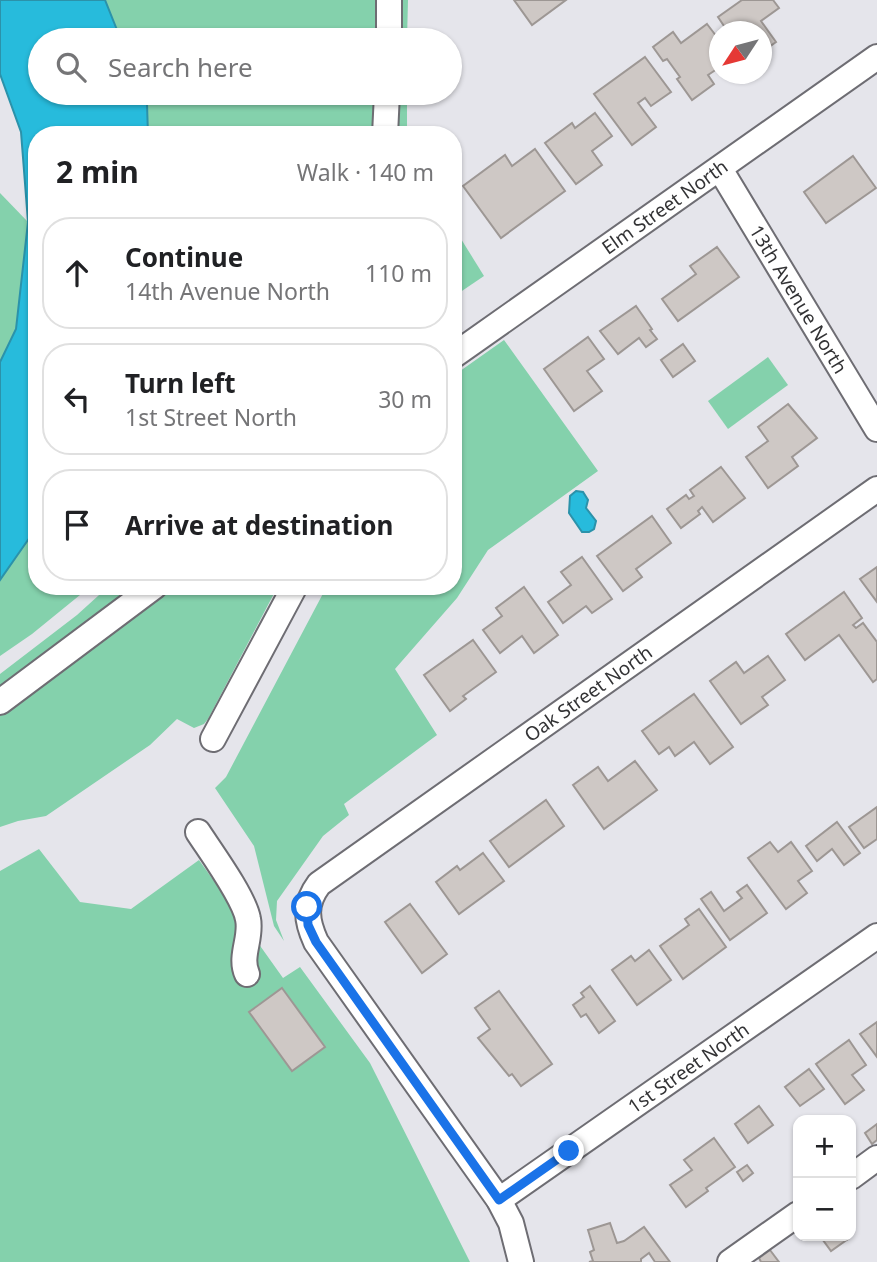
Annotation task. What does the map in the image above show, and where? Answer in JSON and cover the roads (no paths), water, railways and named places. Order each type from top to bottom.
[{"type":"street","points":[[388,0],[389,28]]},
{"type":"street","name":"Elm Street North","points":[[462,350],[877,57]]},
{"type":"street","points":[[385,126],[386,105]]},
{"type":"street","name":"13th Avenue North","points":[[720,169],[877,429]]},
{"type":"street","name":"Oak Street North","points":[[499,1200],[316,942],[308,925],[307,907],[311,895],[319,884],[877,489]]},
{"type":"street","points":[[0,702],[143,595]]},
{"type":"street","points":[[213,739],[290,595]]},
{"type":"street","points":[[198,832],[229,881],[249,920],[244,955],[247,974]]},
{"type":"street","name":"1st Street North","points":[[499,1200],[877,936]]},
{"type":"street","points":[[856,1173],[877,1158]]},
{"type":"street","points":[[499,1200],[510,1223],[521,1262]]},
{"type":"street","points":[[730,1262],[793,1218]]},
{"type":"water","points":[[0,0],[105,0],[116,28],[28,28],[28,105],[147,105],[148,126],[28,126],[28,222],[21,132],[0,74]]},
{"type":"water","points":[[28,222],[28,540],[0,580],[0,362],[16,329]]},
{"type":"water","points":[[576,491],[583,492],[588,500],[586,508],[596,521],[594,529],[589,532],[582,532],[569,513],[570,496]]}]
